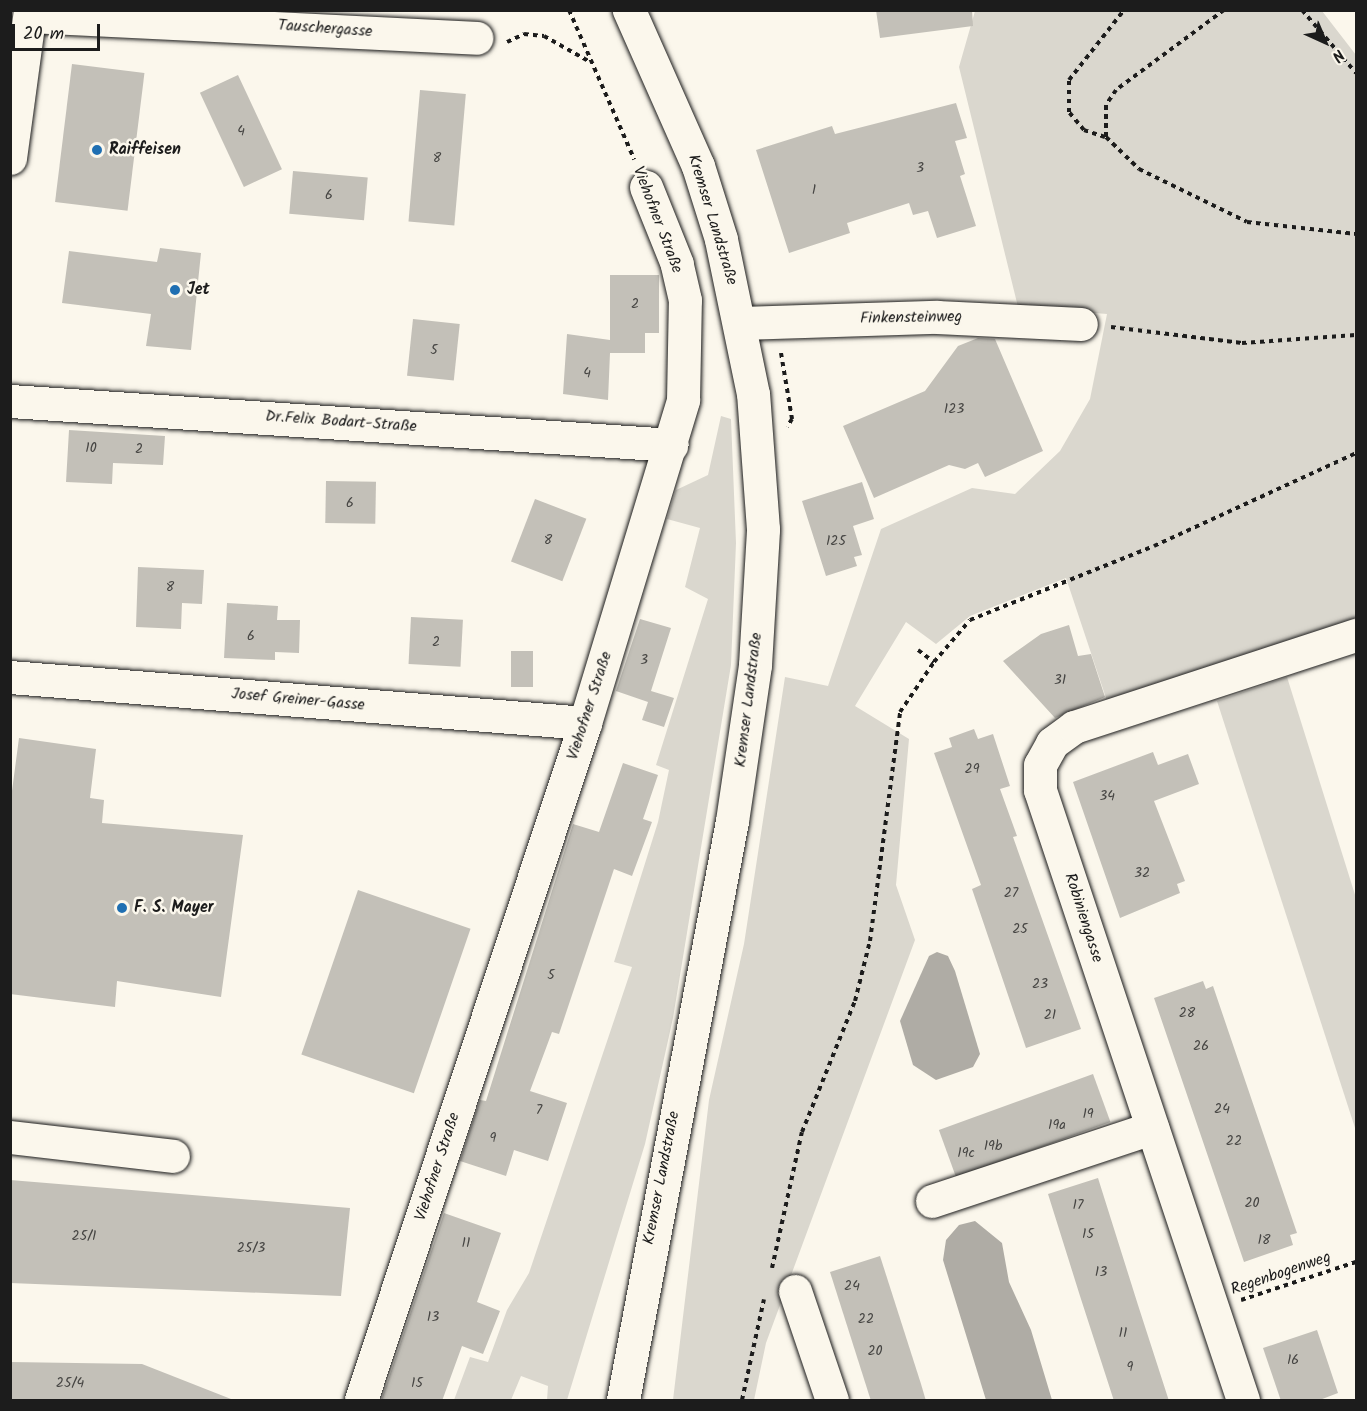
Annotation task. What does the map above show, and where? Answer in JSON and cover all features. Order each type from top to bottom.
[{"type":"street","name":"Kremser Landstraße","points":[[622,1401],[732,821],[755,665],[763,529],[753,394],[741,322],[698,166],[629,10]]},
{"type":"street","name":"Tauschergasse","points":[[30,14],[490,41]]},
{"type":"street","points":[[10,158],[30,14]]},
{"type":"street","name":"Viehofner Straße","points":[[361,1401],[585,723],[672,445],[683,400],[685,300],[677,264],[646,187]]},
{"type":"street","name":"Finkensteinweg","points":[[741,322],[937,317],[1081,324]]},
{"type":"street","name":"Dr.Felix Bodart-Straße","points":[[10,401],[672,445]]},
{"type":"street","name":"Robiniengasse","points":[[1243,1401],[1040,790],[1040,765],[1052,743],[1074,727],[1356,635]]},
{"type":"street","name":"Josef Greiner-Gasse","points":[[10,677],[585,723]]},
{"type":"street","points":[[932,1201],[1152,1128]]},
{"type":"street","points":[[10,1137],[173,1156]]},
{"type":"street","points":[[778,1285],[832,1401]]},
{"type":"path","name":"Viehofner Straße","points":[[569,10],[646,187]]},
{"type":"path","points":[[1124,10],[1069,80],[1069,112],[1084,130],[1106,138],[1139,169],[1247,222],[1356,234]]},
{"type":"path","points":[[1106,138],[1106,105],[1116,90],[1224,10]]},
{"type":"path","points":[[1302,10],[1356,73]]},
{"type":"path","points":[[490,41],[524,34],[544,36],[591,62]]},
{"type":"path","points":[[1081,324],[1242,343],[1356,335]]},
{"type":"path","points":[[742,1401],[778,1285],[802,1132],[855,1001],[870,941],[900,712],[934,662],[970,620],[1154,546],[1356,453]]},
{"type":"path","points":[[918,650],[934,662]]},
{"type":"path","name":"Regenbogenweg","points":[[1213,1310],[1356,1262]]},
{"type":"shaded area","points":[[975,11],[1322,11],[1356,55],[1356,620],[1108,704],[1066,578],[970,616],[936,644],[906,622],[855,706],[909,739],[896,885],[915,940],[766,1343],[754,1400],[673,1400],[709,1100],[744,944],[785,677],[828,686],[881,529],[972,488],[1015,494],[1060,451],[1090,399],[1107,314],[1018,307],[959,67]]},
{"type":"shaded area","points":[[721,416],[731,419],[736,543],[731,665],[673,1018],[645,1144],[567,1400],[547,1400],[548,1386],[521,1376],[511,1400],[454,1400],[470,1357],[488,1362],[507,1310],[529,1273],[632,967],[614,962],[658,822],[669,770],[656,765],[708,599],[685,587],[700,528],[667,519],[676,490],[708,475]]},
{"type":"shaded area","points":[[1287,677],[1356,898],[1356,1131],[1217,701]]},
{"type":"shaded area","points":[[937,952],[948,956],[955,971],[980,1054],[973,1067],[936,1080],[913,1065],[900,1021],[929,956]]},
{"type":"shaded area","points":[[975,1221],[1002,1243],[1009,1282],[1031,1330],[1052,1400],[986,1400],[943,1260],[946,1240],[959,1225]]},
{"type":"building","points":[[876,10],[972,10],[973,26],[880,38]]},
{"type":"building","points":[[72,64],[144,73],[128,211],[55,202]]},
{"type":"building","points":[[238,75],[282,169],[244,187],[200,93]]},
{"type":"building","points":[[420,90],[466,94],[454,226],[408,221]]},
{"type":"building","points":[[956,103],[967,138],[955,141],[965,174],[960,176],[976,226],[937,238],[928,211],[913,215],[909,203],[847,223],[850,233],[789,253],[756,150],[832,126],[835,134]]},
{"type":"building","points":[[293,171],[368,178],[364,220],[289,214]]},
{"type":"building","points":[[160,248],[201,253],[191,350],[146,346],[151,314],[62,303],[69,251],[157,262]]},
{"type":"building","points":[[610,275],[659,275],[659,333],[645,333],[645,353],[610,353],[608,400],[563,394],[567,334],[610,340]]},
{"type":"building","points":[[413,319],[460,324],[454,381],[407,376]]},
{"type":"building","points":[[978,338],[995,339],[1043,451],[985,477],[978,463],[965,469],[949,465],[874,498],[843,426],[925,391],[958,346]]},
{"type":"building","points":[[69,430],[165,436],[163,465],[113,463],[112,484],[66,482]]},
{"type":"building","points":[[326,481],[376,482],[375,524],[325,523]]},
{"type":"building","points":[[862,482],[874,519],[853,526],[862,555],[854,557],[857,566],[826,576],[802,501]]},
{"type":"building","points":[[535,499],[586,519],[562,581],[511,562]]},
{"type":"building","points":[[138,567],[204,570],[202,604],[182,603],[181,629],[136,627]]},
{"type":"building","points":[[227,603],[278,606],[277,620],[300,620],[299,653],[275,652],[275,660],[224,658]]},
{"type":"building","points":[[411,617],[463,620],[460,667],[409,664]]},
{"type":"building","points":[[640,619],[671,628],[651,691],[674,698],[664,727],[642,720],[648,702],[616,691]]},
{"type":"building","points":[[1069,625],[1078,656],[1091,654],[1105,697],[1055,718],[1003,661],[1041,634]]},
{"type":"building","points":[[511,651],[533,651],[533,687],[511,687]]},
{"type":"building","points":[[974,729],[978,739],[993,734],[1010,786],[1000,789],[1017,836],[1013,837],[1081,1029],[1026,1048],[972,889],[981,885],[934,753],[952,747],[949,738]]},
{"type":"building","name":"F. S. Mayer","points":[[19,738],[96,749],[90,798],[104,800],[102,823],[243,835],[221,997],[117,981],[115,1007],[10,994],[10,806]]},
{"type":"building","points":[[1153,752],[1158,765],[1188,754],[1199,784],[1154,801],[1185,881],[1177,884],[1180,893],[1120,918],[1073,782]]},
{"type":"building","points":[[623,763],[658,775],[643,819],[652,822],[632,876],[614,869],[559,1034],[552,1032],[530,1091],[567,1103],[548,1161],[514,1150],[506,1176],[460,1161],[480,1100],[486,1101],[573,824],[599,832]]},
{"type":"building","points":[[358,890],[471,929],[414,1093],[301,1055]]},
{"type":"building","points":[[1203,981],[1206,989],[1213,986],[1297,1233],[1290,1235],[1293,1245],[1244,1262],[1154,998]]},
{"type":"building","points":[[1093,1074],[1110,1122],[956,1178],[939,1130]]},
{"type":"building","points":[[1098,1178],[1169,1401],[1114,1401],[1080,1296],[1048,1194]]},
{"type":"building","points":[[10,1180],[350,1208],[341,1296],[10,1283]]},
{"type":"building","points":[[444,1213],[501,1233],[477,1302],[500,1311],[483,1354],[462,1346],[442,1401],[381,1401]]},
{"type":"building","points":[[880,1256],[926,1401],[871,1401],[830,1272]]},
{"type":"building","points":[[1317,1330],[1338,1393],[1317,1401],[1281,1401],[1263,1348]]},
{"type":"building","points":[[10,1362],[142,1364],[231,1399],[10,1401]]},
{"type":"place","name":"Raiffeisen","points":[[97,150]]},
{"type":"place","name":"Jet","points":[[175,290]]},
{"type":"place","name":"F. S. Mayer","points":[[122,908]]}]
